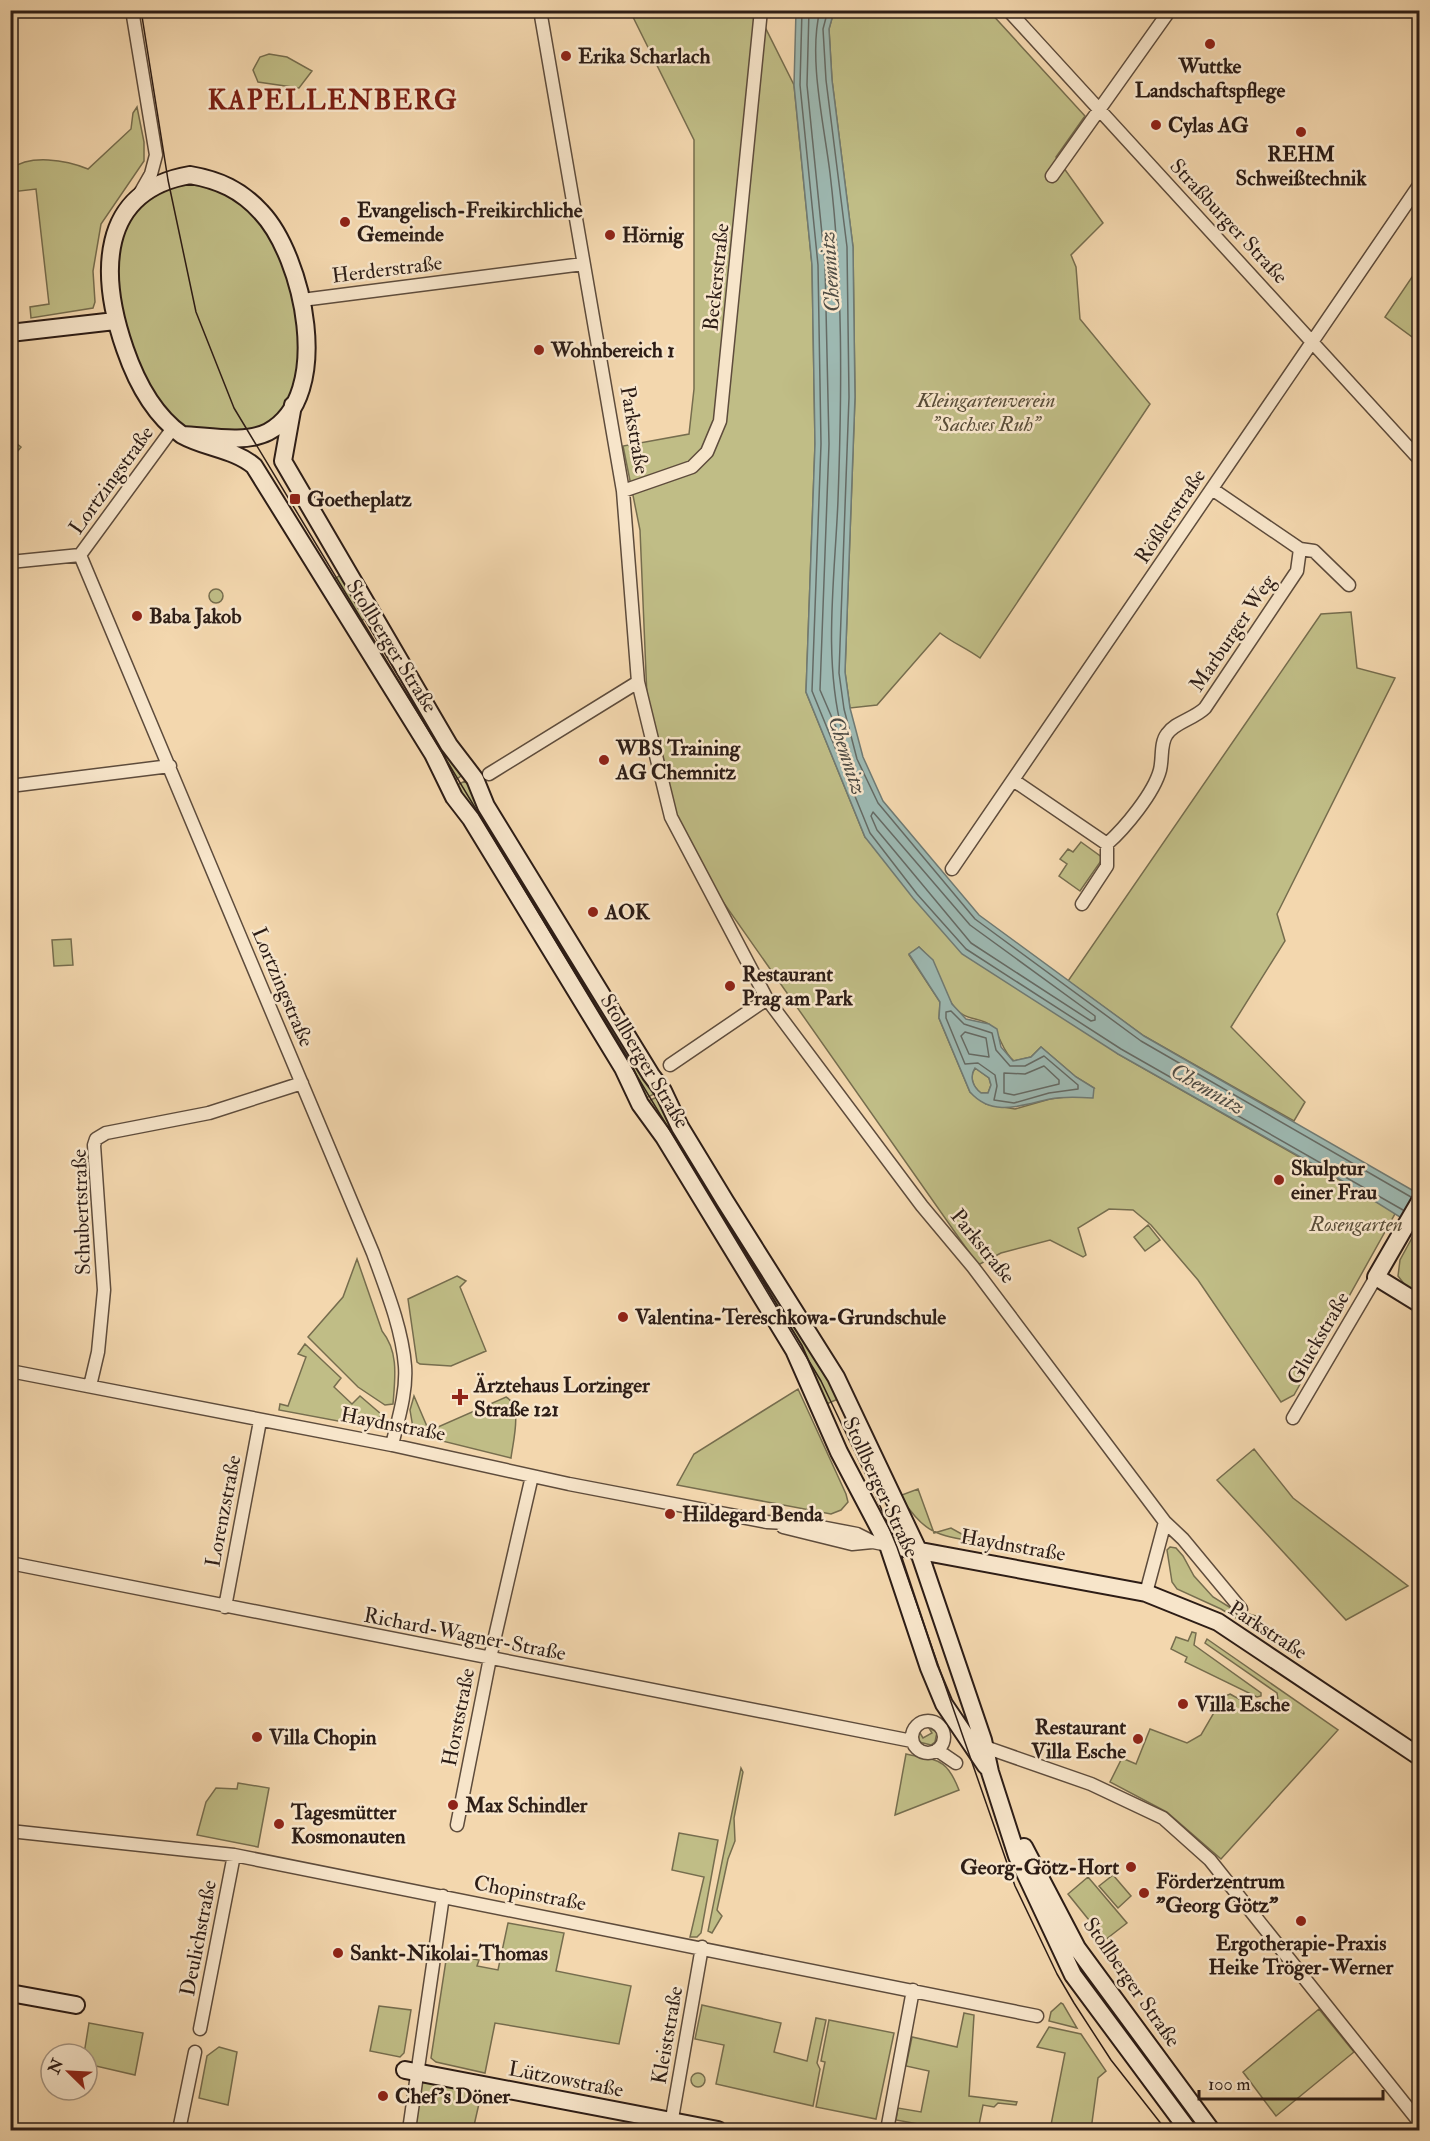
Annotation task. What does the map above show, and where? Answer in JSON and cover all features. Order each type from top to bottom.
[{"type":"main road","points":[[190,175],[215,180],[242,194],[261,212],[279,239],[303,300],[307,351],[301,385],[293,405],[279,424],[256,436],[177,431],[135,377],[115,321],[109,289],[109,255],[119,222],[139,197],[157,184],[190,175]]},
{"type":"main road","points":[[10,333],[115,321]]},
{"type":"main road","name":"Stollberger Straße","points":[[293,405],[283,461],[449,745],[475,779],[486,806],[663,1091],[680,1127],[731,1211],[836,1377],[919,1552],[986,1747],[990,1772],[1008,1821],[1017,1856],[1033,1893],[1073,1975],[1179,2127]]},
{"type":"main road","name":"Stollberger Straße","points":[[177,431],[204,446],[243,456],[254,466],[332,594],[362,636],[427,744],[454,797],[471,819],[623,1068],[640,1104],[664,1137],[794,1350],[880,1543],[944,1704],[990,1772]]},
{"type":"main road","points":[[1419,1202],[1376,1277],[1419,1304]]},
{"type":"main road","name":"Haydnstraße","points":[[880,1543],[1146,1593]]},
{"type":"main road","name":"Parkstraße","points":[[1146,1593],[1218,1622],[1419,1757]]},
{"type":"main road","name":"Stollberger Straße","points":[[1008,1821],[1028,1853],[1077,1948],[1211,2130]]},
{"type":"main road","points":[[10,1993],[76,2005]]},
{"type":"main road","name":"Lützowstraße","points":[[411,2072],[671,2127],[718,2130]]},
{"type":"main road","points":[[1179,2127],[1195,2110]]},
{"type":"street","points":[[132,10],[156,155],[152,174],[139,197]]},
{"type":"street","name":"Parkstraße","points":[[540,10],[623,490],[638,682],[671,817],[767,999],[922,1206],[980,1276],[1165,1522],[1183,1539],[1241,1609]]},
{"type":"street","name":"Beckerstraße","points":[[623,490],[692,467],[707,452],[720,421],[761,10]]},
{"type":"street","name":"Straßburger Straße","points":[[1008,10],[1313,341],[1419,460]]},
{"type":"street","points":[[1052,176],[1170,10]]},
{"type":"street","name":"Rößlerstraße","points":[[952,869],[1419,184]]},
{"type":"street","name":"Herderstraße","points":[[303,300],[583,264]]},
{"type":"street","name":"Lortzingstraße","points":[[10,562],[80,555],[177,431]]},
{"type":"street","points":[[1212,489],[1299,549],[1314,551],[1349,585]]},
{"type":"street","name":"Marburger Weg","points":[[1107,844],[1122,831],[1157,778],[1164,738],[1169,730],[1197,716],[1205,708],[1296,571],[1299,549]]},
{"type":"street","name":"Lortzingstraße","points":[[80,555],[170,766],[222,899],[373,1253],[402,1345],[404,1386],[392,1445]]},
{"type":"street","points":[[489,774],[638,682]]},
{"type":"street","points":[[10,786],[170,766]]},
{"type":"street","points":[[1013,780],[1107,844],[1107,866],[1082,904]]},
{"type":"street","points":[[670,1065],[767,999]]},
{"type":"street","name":"Schubertstraße","points":[[90,1386],[98,1352],[104,1290],[94,1145],[96,1139],[106,1133],[209,1113],[302,1083]]},
{"type":"street","name":"Gluckstraße","points":[[1293,1418],[1376,1277]]},
{"type":"street","name":"Haydnstraße","points":[[10,1371],[392,1445],[532,1476],[767,1522],[805,1524],[857,1534],[880,1543]]},
{"type":"street","name":"Lorenzstraße","points":[[225,1607],[260,1421]]},
{"type":"street","name":"Horststraße","points":[[457,1825],[490,1658],[532,1476]]},
{"type":"street","points":[[1146,1593],[1165,1522]]},
{"type":"street","name":"Richard-Wagner-Straße","points":[[10,1563],[912,1741],[920,1751],[929,1753],[937,1750],[956,1763]]},
{"type":"street","points":[[912,1741],[915,1726],[924,1721],[933,1721],[941,1729],[944,1737],[937,1750]]},
{"type":"street","points":[[986,1747],[1091,1784],[1163,1818],[1210,1860],[1419,2123]]},
{"type":"street","name":"Chopinstraße","points":[[10,1831],[234,1855],[1037,2016]]},
{"type":"street","name":"Deulichstraße","points":[[200,2029],[234,1855]]},
{"type":"street","points":[[409,2130],[411,2072],[443,1896]]},
{"type":"street","name":"Kleiststraße","points":[[671,2127],[702,1947]]},
{"type":"street","points":[[887,2130],[913,1990]]},
{"type":"street","points":[[179,2130],[195,2052]]},
{"type":"green space","name":"Rosengarten","points":[[630,11],[757,11],[794,85],[812,265],[815,444],[806,692],[865,837],[1118,1054],[1396,1212],[1294,1395],[1281,1402],[1198,1280],[1151,1225],[1133,1210],[1109,1209],[1078,1228],[1086,1255],[1083,1257],[1050,1240],[1001,1253],[978,1265],[674,832],[649,745],[640,530],[623,446],[689,434],[694,389],[694,140]],"holes":[[[919,947],[936,968],[952,1004],[967,1017],[991,1026],[1014,1061],[1031,1057],[1041,1047],[1076,1077],[1094,1088],[1073,1096],[1050,1099],[1015,1109],[986,1104],[970,1092],[939,1018],[940,1002],[909,955]]]},
{"type":"green space","name":"Kleingartenverein \"Sachses Ruh\"","points":[[834,11],[989,11],[1085,116],[1056,157],[1103,223],[1071,255],[1076,267],[1080,319],[1150,404],[980,658],[940,633],[877,705],[850,708],[845,672],[855,397],[853,247],[832,80],[829,29]]},
{"type":"green space","points":[[269,54],[287,57],[312,71],[299,88],[258,82],[253,70],[260,57]]},
{"type":"green space","points":[[137,107],[144,142],[144,161],[101,224],[93,271],[95,302],[93,308],[31,318],[30,307],[49,304],[36,189],[11,192],[11,169],[28,161],[48,160],[88,169],[131,129],[133,113]]},
{"type":"green space","points":[[190,175],[261,212],[302,300],[301,385],[267,432],[173,428],[115,321],[119,222],[139,197]]},
{"type":"green space","points":[[11,272],[17,319],[10,320]]},
{"type":"green space","points":[[1414,274],[1419,278],[1419,342],[1385,317]]},
{"type":"green space","points":[[11,424],[15,442],[21,447],[12,458]]},
{"type":"green space","points":[[345,572],[369,616],[358,623],[330,582]]},
{"type":"green space","points":[[213,589],[219,589],[223,596],[219,603],[213,603],[209,599],[209,593]]},
{"type":"green space","points":[[1351,612],[1357,668],[1395,678],[1277,914],[1285,941],[1231,1027],[1305,1102],[1294,1121],[1144,1036],[1068,981],[1321,614]]},
{"type":"green space","points":[[416,696],[463,769],[459,772],[461,776],[454,781],[405,703]]},
{"type":"green space","points":[[465,781],[469,786],[473,784],[656,1093],[646,1098],[473,815],[457,785]]},
{"type":"green space","points":[[1081,842],[1103,858],[1080,891],[1059,876],[1067,864],[1060,859],[1068,849],[1073,852]]},
{"type":"green space","points":[[71,939],[73,965],[54,966],[52,940]]},
{"type":"green space","points":[[975,1068],[989,1078],[991,1085],[988,1093],[981,1093],[974,1085],[972,1075]]},
{"type":"green space","points":[[657,1097],[843,1397],[824,1405],[652,1109],[648,1101]]},
{"type":"green space","points":[[1148,1225],[1160,1240],[1145,1251],[1134,1237]]},
{"type":"green space","points":[[1419,1225],[1419,1295],[1405,1285],[1398,1276],[1400,1260]]},
{"type":"green space","points":[[357,1259],[393,1356],[395,1375],[393,1404],[385,1405],[358,1387],[308,1337],[343,1297]]},
{"type":"green space","points":[[457,1276],[466,1281],[460,1287],[486,1351],[451,1366],[420,1364],[417,1362],[408,1299]]},
{"type":"green space","points":[[305,1344],[341,1378],[334,1387],[352,1404],[360,1396],[381,1414],[380,1419],[370,1427],[279,1410],[280,1404],[288,1406],[306,1357],[298,1354]]},
{"type":"green space","points":[[798,1389],[846,1494],[848,1502],[841,1510],[831,1514],[677,1485],[694,1454]]},
{"type":"green space","points":[[414,1396],[429,1431],[506,1397],[511,1402],[516,1416],[511,1458],[414,1434],[410,1410]]},
{"type":"green space","points":[[1254,1449],[1293,1498],[1408,1586],[1346,1620],[1217,1480]]},
{"type":"green space","points":[[918,1489],[933,1531],[915,1516],[899,1496]]},
{"type":"green space","points":[[951,1528],[967,1537],[994,1542],[980,1543],[936,1532]]},
{"type":"green space","points":[[1170,1547],[1176,1548],[1183,1556],[1194,1576],[1213,1597],[1234,1610],[1256,1616],[1298,1655],[1221,1609],[1177,1589],[1172,1582],[1167,1550]]},
{"type":"green space","points":[[1192,1632],[1196,1633],[1194,1645],[1261,1693],[1261,1696],[1257,1697],[1185,1662],[1187,1657],[1171,1649],[1176,1637],[1188,1641]]},
{"type":"green space","points":[[1207,1639],[1338,1730],[1221,1859],[1167,1812],[1110,1782],[1122,1758],[1136,1764],[1150,1729],[1187,1743],[1201,1735],[1223,1697],[1230,1694],[1260,1708],[1272,1705],[1278,1700],[1277,1693],[1205,1643]]},
{"type":"green space","points":[[929,1728],[937,1732],[935,1742],[931,1745],[919,1742],[916,1737],[920,1733],[923,1738],[932,1733]]},
{"type":"green space","points":[[906,1754],[940,1762],[950,1771],[959,1790],[895,1815]]},
{"type":"green space","points":[[741,1768],[743,1772],[734,1818],[735,1841],[728,1859],[717,1910],[722,1916],[712,1933],[708,1931]]},
{"type":"green space","points":[[238,1783],[269,1788],[258,1847],[197,1835],[206,1802],[216,1788],[237,1789]]},
{"type":"green space","points":[[679,1833],[718,1840],[701,1933],[697,1937],[690,1937],[704,1877],[672,1870]]},
{"type":"green space","points":[[1113,1875],[1131,1896],[1118,1908],[1099,1886]]},
{"type":"green space","points":[[1088,1877],[1127,1923],[1105,1940],[1068,1894]]},
{"type":"green space","points":[[508,1923],[564,1933],[556,1971],[631,1986],[619,2044],[495,2023],[485,2073],[436,2062],[431,2058],[447,1954],[479,1960],[477,1966],[498,1970]]},
{"type":"green space","points":[[1061,2003],[1077,2028],[1049,2021],[1051,2012]]},
{"type":"green space","points":[[702,2005],[781,2023],[774,2052],[807,2061],[816,2018],[826,2020],[817,2063],[820,2069],[813,2106],[716,2084],[724,2045],[695,2039]]},
{"type":"green space","points":[[379,2006],[411,2010],[404,2053],[400,2057],[370,2051]]},
{"type":"green space","points":[[1319,2009],[1354,2052],[1276,2116],[1243,2072]]},
{"type":"green space","points":[[964,2013],[974,2015],[969,2096],[1017,2102],[1016,2105],[998,2103],[994,2107],[983,2105],[978,2130],[951,2130],[896,2120],[898,2108],[921,2112],[929,2071],[906,2066],[912,2037],[957,2047]]},
{"type":"green space","points":[[829,2020],[894,2033],[876,2119],[816,2107],[825,2062],[821,2061]]},
{"type":"green space","points":[[89,2023],[143,2033],[135,2075],[99,2067],[99,2042],[86,2042]]},
{"type":"green space","points":[[1049,2027],[1081,2034],[1106,2071],[1098,2078],[1091,2130],[1050,2130],[1065,2053],[1037,2047]]},
{"type":"green space","points":[[219,2047],[237,2052],[228,2105],[199,2098],[207,2056]]},
{"type":"green space","points":[[418,2073],[483,2086],[473,2130],[409,2130]]},
{"type":"green space","points":[[698,2073],[703,2075],[705,2080],[703,2085],[698,2087],[693,2085],[691,2080],[693,2075]]},
{"type":"water","name":"Chemnitz","points":[[796,11],[834,11],[829,29],[832,80],[853,247],[855,397],[845,672],[850,708],[863,757],[883,801],[979,915],[1144,1036],[1419,1194],[1419,1229],[1336,1177],[1118,1054],[962,954],[913,898],[865,837],[806,692],[815,444],[812,265],[794,85]]},
{"type":"water","points":[[919,947],[933,960],[952,1004],[966,1019],[989,1024],[997,1029],[1001,1047],[1013,1061],[1031,1057],[1041,1047],[1076,1077],[1094,1088],[1093,1098],[1061,1097],[1008,1108],[988,1105],[979,1100],[970,1092],[939,1018],[940,1002],[909,954]],"holes":[[[975,1068],[989,1078],[991,1085],[988,1093],[981,1093],[976,1088],[972,1075]]]},
{"type":"tram line","points":[[141,10],[168,180],[196,312],[234,408],[821,1381],[876,1496],[897,1547],[1015,1886],[1057,1974],[1074,2003],[1111,2060],[1166,2130]]},
{"type":"place","name":"Wuttke Landschaftspflege","points":[[1210,44]]},
{"type":"place","name":"Erika Scharlach","points":[[566,56]]},
{"type":"place","name":"Cylas AG","points":[[1156,125]]},
{"type":"place","name":"REHM Schweißtechnik","points":[[1301,132]]},
{"type":"place","name":"Evangelisch-Freikirchliche Gemeinde","points":[[345,222]]},
{"type":"place","name":"Hörnig","points":[[610,235]]},
{"type":"place","name":"Wohnbereich 1","points":[[539,350]]},
{"type":"place","name":"Goetheplatz","points":[[295,499]]},
{"type":"place","name":"Baba Jakob","points":[[137,616]]},
{"type":"place","name":"WBS Training AG Chemnitz","points":[[604,760]]},
{"type":"place","name":"AOK","points":[[593,912]]},
{"type":"place","name":"Restaurant Prag am Park","points":[[730,986]]},
{"type":"place","name":"Skulptur einer Frau","points":[[1279,1180]]},
{"type":"place","name":"Valentina-Tereschkowa-Grundschule","points":[[623,1317]]},
{"type":"place","name":"Ärztehaus Lorzinger Straße 121","points":[[460,1397]]},
{"type":"place","name":"Hildegard Benda","points":[[670,1514]]},
{"type":"place","name":"Villa Esche","points":[[1183,1704]]},
{"type":"place","name":"Villa Chopin","points":[[257,1737]]},
{"type":"place","name":"Restaurant Villa Esche","points":[[1138,1739]]},
{"type":"place","name":"Max Schindler","points":[[453,1805]]},
{"type":"place","name":"Tagesmütter Kosmonauten","points":[[279,1824]]},
{"type":"place","name":"Georg-Götz-Hort","points":[[1131,1867]]},
{"type":"place","name":"Förderzentrum \"Georg Götz\"","points":[[1144,1893]]},
{"type":"place","name":"Ergotherapie-Praxis Heike Tröger-Werner","points":[[1301,1921]]},
{"type":"place","name":"Sankt-Nikolai-Thomas","points":[[338,1953]]},
{"type":"place","name":"Chef's Döner","points":[[383,2096]]},
{"type":"district","name":"KAPELLENBERG","points":[[333,100]]}]
